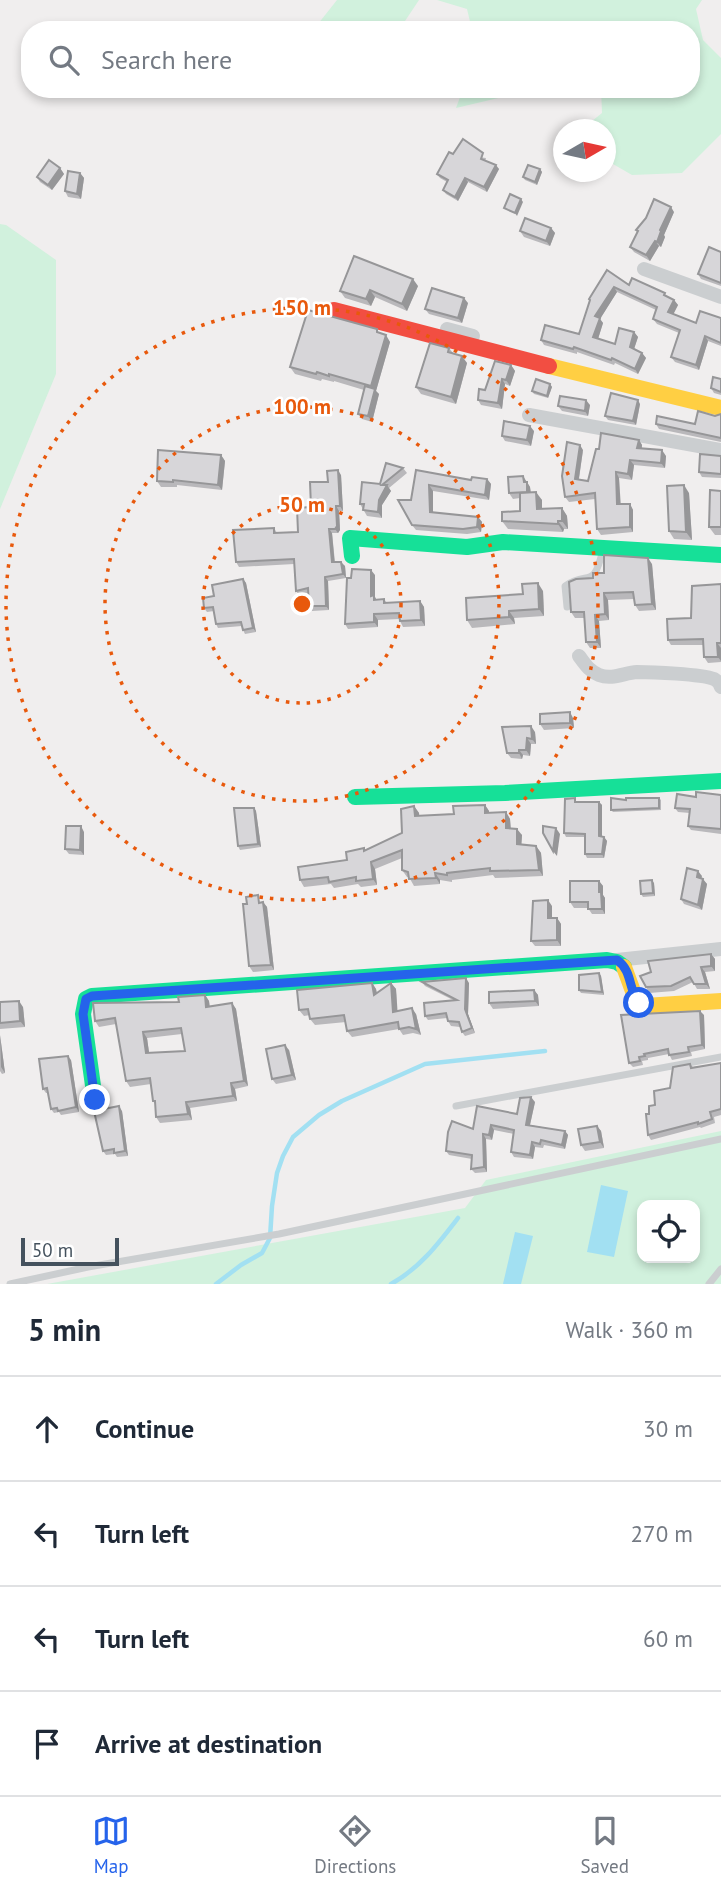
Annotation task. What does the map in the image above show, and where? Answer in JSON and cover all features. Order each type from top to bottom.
[{"type":"street","points":[[644,270],[721,297]]},
{"type":"street","points":[[334,310],[644,391],[721,408]]},
{"type":"street","points":[[447,329],[639,382],[662,393]]},
{"type":"street","points":[[529,415],[721,450]]},
{"type":"street","points":[[352,556],[351,538],[467,547],[503,542],[721,555]]},
{"type":"street","points":[[579,656],[589,669],[601,676],[616,677],[635,672],[701,677],[714,679],[721,687]]},
{"type":"street","points":[[355,797],[505,793],[721,781]]},
{"type":"street","points":[[95,1100],[83,1014],[86,999],[92,996],[617,960],[721,949]]},
{"type":"street","points":[[617,960],[628,972],[635,998],[645,1006],[721,1001]]},
{"type":"lane","points":[[567,607],[565,586],[589,579],[597,570],[603,548]]},
{"type":"lane","points":[[456,1106],[721,1057]]},
{"type":"lane","points":[[10,1284],[88,1267],[279,1234],[721,1139]]},
{"type":"lane","points":[[709,1284],[721,1269]]},
{"type":"green space","points":[[337,0],[419,0],[405,21],[320,21]]},
{"type":"green space","points":[[437,0],[702,0],[696,9],[699,21],[470,21],[467,9]]},
{"type":"green space","points":[[700,27],[703,40],[721,58],[721,134],[682,173],[632,175],[616,166],[616,119],[594,119],[602,113],[601,98],[700,98]]},
{"type":"green space","points":[[460,98],[499,98],[456,108]]},
{"type":"green space","points":[[0,224],[6,225],[56,260],[56,374],[0,509]]},
{"type":"green space","points":[[721,1131],[721,1284],[47,1284],[465,1208],[486,1180]]},
{"type":"water","points":[[601,1185],[628,1191],[614,1257],[587,1252]]},
{"type":"water","points":[[515,1232],[533,1236],[521,1284],[503,1284]]},
{"type":"building","points":[[463,139],[483,153],[481,159],[496,165],[484,187],[465,178],[455,197],[443,190],[448,180],[437,174],[449,152],[453,154]]},
{"type":"building","points":[[49,160],[60,168],[48,185],[37,177]]},
{"type":"building","points":[[528,165],[540,169],[535,182],[523,177]]},
{"type":"building","points":[[68,171],[80,173],[77,194],[65,191]]},
{"type":"building","points":[[510,194],[521,199],[515,213],[504,208]]},
{"type":"building","points":[[654,199],[671,207],[657,242],[655,241],[646,255],[630,247],[638,231],[636,230],[646,218]]},
{"type":"building","points":[[525,218],[551,228],[546,241],[520,231]]},
{"type":"building","points":[[709,247],[721,252],[721,283],[698,274]]},
{"type":"building","points":[[354,256],[413,279],[402,304],[370,290],[366,299],[340,291]]},
{"type":"building","points":[[607,270],[629,285],[632,278],[665,293],[664,295],[674,300],[668,312],[696,323],[700,311],[721,318],[721,343],[705,336],[696,365],[671,357],[680,330],[653,319],[657,307],[614,287],[595,316],[600,318],[593,337],[615,344],[619,328],[634,332],[630,347],[642,353],[635,369],[612,358],[611,360],[574,347],[573,349],[541,340],[545,325],[579,334],[589,299]]},
{"type":"building","points":[[432,288],[464,298],[458,318],[425,309]]},
{"type":"building","points":[[308,310],[377,329],[377,332],[386,335],[371,386],[290,367]]},
{"type":"building","points":[[430,343],[449,348],[448,352],[462,356],[451,397],[416,387]]},
{"type":"building","points":[[495,361],[511,365],[506,380],[502,379],[498,403],[478,400],[479,389],[485,390]]},
{"type":"building","points":[[713,377],[721,379],[721,392],[711,388]]},
{"type":"building","points":[[536,379],[550,384],[547,396],[532,391]]},
{"type":"building","points":[[365,386],[375,389],[368,416],[358,414]]},
{"type":"building","points":[[611,393],[638,400],[633,421],[605,416]]},
{"type":"building","points":[[560,396],[586,400],[585,411],[558,406]]},
{"type":"building","points":[[698,411],[715,416],[721,414],[721,438],[656,424],[657,416],[695,424]]},
{"type":"building","points":[[504,421],[530,426],[527,440],[502,436]]},
{"type":"building","points":[[601,433],[639,440],[637,448],[662,450],[661,463],[630,460],[628,474],[616,472],[617,504],[630,504],[630,527],[597,529],[595,493],[565,497],[562,476],[567,442],[580,445],[575,479],[588,481],[596,449],[599,449]]},
{"type":"building","points":[[158,450],[221,455],[218,485],[157,481]]},
{"type":"building","points":[[700,454],[721,456],[721,474],[699,472]]},
{"type":"building","points":[[386,463],[403,468],[382,485],[387,485],[379,500],[378,512],[363,510],[364,504],[360,504],[362,482],[380,484]]},
{"type":"building","points":[[338,470],[340,506],[336,506],[337,526],[335,529],[329,529],[332,562],[341,562],[343,574],[325,577],[326,606],[309,606],[308,588],[296,591],[294,559],[236,562],[233,530],[274,528],[274,533],[298,532],[297,508],[311,507],[310,482],[328,482],[327,471]]},
{"type":"building","points":[[416,470],[471,480],[472,477],[487,479],[485,495],[429,485],[430,512],[478,517],[477,527],[463,529],[412,525],[398,500],[411,500]]},
{"type":"building","points":[[523,476],[524,482],[527,482],[527,492],[509,493],[508,477]]},
{"type":"building","points":[[684,485],[686,532],[669,531],[667,486]]},
{"type":"building","points":[[710,490],[721,491],[721,527],[709,527]]},
{"type":"building","points":[[536,492],[537,509],[562,508],[562,521],[558,521],[558,524],[502,521],[502,512],[520,511],[520,493]]},
{"type":"building","points":[[604,555],[648,558],[652,604],[635,605],[633,592],[604,593],[605,614],[595,615],[597,642],[586,642],[584,612],[571,612],[569,582],[593,578],[593,573],[604,573]]},
{"type":"building","points":[[352,569],[371,570],[371,596],[374,595],[374,600],[384,599],[384,603],[420,601],[421,620],[400,621],[399,613],[374,614],[374,622],[345,624],[347,578],[351,578]]},
{"type":"building","points":[[243,579],[253,628],[243,630],[241,622],[216,624],[213,607],[204,608],[203,598],[214,596],[212,585]]},
{"type":"building","points":[[538,583],[539,609],[509,611],[509,617],[467,620],[466,598],[523,594],[522,584]]},
{"type":"building","points":[[721,584],[721,643],[717,643],[718,657],[704,657],[703,639],[668,640],[667,619],[691,618],[692,586]]},
{"type":"building","points":[[570,712],[570,723],[540,724],[540,714]]},
{"type":"building","points":[[531,726],[532,739],[527,738],[526,750],[507,753],[502,727]]},
{"type":"building","points":[[696,792],[721,795],[721,829],[688,826],[690,809],[675,808],[677,794],[696,797]]},
{"type":"building","points":[[575,798],[575,802],[599,802],[599,836],[604,837],[602,854],[585,854],[585,834],[564,833],[565,799]]},
{"type":"building","points":[[611,798],[659,798],[659,808],[611,810]]},
{"type":"building","points":[[485,805],[485,813],[506,812],[506,828],[517,829],[517,844],[536,846],[539,870],[490,871],[490,868],[447,875],[435,873],[436,878],[409,879],[408,872],[402,870],[402,850],[371,862],[373,879],[356,881],[356,877],[329,882],[328,877],[300,880],[298,867],[347,860],[346,852],[364,848],[364,851],[402,833],[401,809],[414,806],[415,816],[454,814],[453,806]]},
{"type":"building","points":[[234,808],[254,808],[258,844],[238,846]]},
{"type":"building","points":[[66,826],[81,826],[80,850],[65,849]]},
{"type":"building","points":[[543,826],[556,828],[553,851],[543,833]]},
{"type":"building","points":[[687,868],[698,871],[697,877],[703,879],[698,905],[681,899]]},
{"type":"building","points":[[652,880],[653,893],[641,894],[640,881]]},
{"type":"building","points":[[570,881],[599,881],[602,909],[588,909],[588,902],[570,902]]},
{"type":"building","points":[[258,895],[259,903],[263,902],[271,965],[249,966],[243,904],[247,904],[246,897]]},
{"type":"building","points":[[548,900],[548,918],[557,918],[557,940],[531,941],[533,901]]},
{"type":"building","points":[[711,954],[711,966],[701,967],[706,984],[694,984],[690,977],[671,986],[646,987],[640,976],[651,972],[648,961]]},
{"type":"building","points":[[599,973],[602,992],[579,990],[579,975]]},
{"type":"building","points":[[466,978],[465,1009],[472,1028],[462,1032],[459,1022],[448,1021],[446,1013],[425,1016],[424,1003],[457,1000],[422,982]]},
{"type":"building","points":[[372,983],[374,995],[391,983],[393,1012],[412,1008],[416,1029],[399,1029],[398,1022],[347,1031],[344,1015],[310,1019],[308,1009],[299,1010],[297,990]]},
{"type":"building","points":[[534,990],[535,1001],[489,1003],[489,992]]},
{"type":"building","points":[[205,995],[206,1007],[232,1003],[244,1081],[231,1083],[233,1096],[186,1102],[188,1114],[156,1117],[150,1078],[126,1081],[115,1018],[95,1021],[93,1003],[179,1002],[178,997]],"holes":[[[181,1028],[185,1051],[146,1053],[143,1032]]]},
{"type":"building","points":[[19,1001],[20,1021],[0,1023],[0,1002]]},
{"type":"building","points":[[700,1011],[702,1045],[688,1047],[689,1052],[669,1055],[668,1049],[644,1054],[645,1056],[639,1057],[640,1061],[629,1063],[621,1015]]},
{"type":"building","points":[[285,1045],[292,1075],[272,1079],[266,1049]]},
{"type":"building","points":[[68,1056],[76,1107],[58,1111],[57,1108],[51,1109],[47,1088],[43,1089],[39,1059]]},
{"type":"building","points":[[721,1063],[721,1109],[710,1112],[712,1119],[648,1135],[646,1114],[649,1114],[649,1106],[655,1105],[654,1091],[670,1088],[673,1067],[690,1064],[691,1068]]},
{"type":"building","points":[[531,1097],[526,1125],[565,1131],[562,1145],[541,1140],[540,1144],[532,1142],[530,1155],[511,1152],[514,1130],[491,1125],[489,1135],[483,1134],[484,1167],[471,1169],[472,1155],[446,1151],[452,1121],[473,1129],[477,1106],[517,1114],[520,1098]]},
{"type":"building","points":[[119,1106],[125,1151],[103,1151],[94,1111]]},
{"type":"building","points":[[597,1126],[600,1142],[581,1145],[578,1129]]},
{"type":"waterway","points":[[216,1284],[262,1253],[270,1238],[277,1173],[283,1156],[293,1137],[319,1115],[342,1101],[425,1064],[545,1051]]},
{"type":"waterway","points":[[391,1284],[420,1263],[458,1218]]},
{"type":"traffic: fast","points":[[352,556],[350,538],[467,547],[503,542],[721,555]]},
{"type":"traffic: fast","points":[[355,797],[505,793],[721,781]]},
{"type":"traffic: fast","points":[[95,1100],[83,1014],[86,999],[92,996],[607,960],[624,967]]},
{"type":"traffic: slow","points":[[549,366],[721,408]]},
{"type":"traffic: slow","points":[[624,967],[634,994],[645,1006],[721,1001]]},
{"type":"traffic: jam","points":[[334,310],[549,366]]},
{"type":"route","points":[[95,1100],[83,1014],[86,999],[92,996],[617,960],[628,972],[639,1003]]}]
